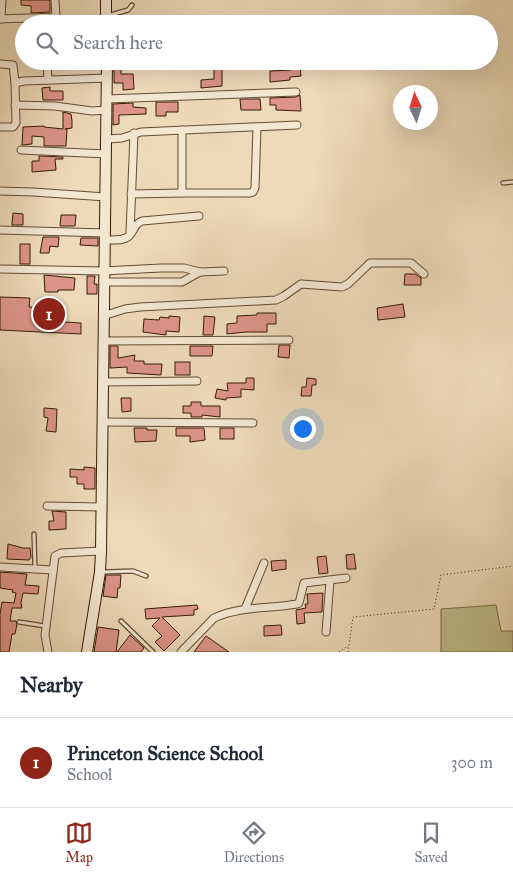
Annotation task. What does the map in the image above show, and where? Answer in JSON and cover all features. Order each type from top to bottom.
[{"type":"street","points":[[2,0],[1,19],[15,20]]},
{"type":"street","points":[[55,0],[56,15]]},
{"type":"street","points":[[106,0],[106,15]]},
{"type":"street","points":[[0,64],[13,64],[15,83],[15,125],[13,127],[0,127]]},
{"type":"street","points":[[47,70],[48,80]]},
{"type":"street","points":[[87,652],[100,572],[101,551],[107,70]]},
{"type":"street","points":[[15,83],[24,80],[107,78]]},
{"type":"street","points":[[15,105],[55,106],[92,111],[107,104],[296,92]]},
{"type":"street","points":[[107,139],[122,138],[134,133],[297,125]]},
{"type":"street","points":[[131,194],[253,192],[255,188],[257,127]]},
{"type":"street","points":[[182,130],[182,193]]},
{"type":"street","points":[[129,236],[134,133]]},
{"type":"street","points":[[21,150],[106,154]]},
{"type":"street","points":[[0,191],[106,197]]},
{"type":"street","points":[[0,230],[124,239],[142,221],[199,216]]},
{"type":"street","points":[[103,316],[124,309],[140,307],[276,300],[301,284],[342,287],[348,284],[370,263],[411,263],[424,274]]},
{"type":"street","points":[[0,269],[103,271],[184,268],[200,272],[224,271]]},
{"type":"street","points":[[103,282],[182,282],[200,272]]},
{"type":"street","points":[[103,341],[289,340]]},
{"type":"street","points":[[102,382],[197,380]]},
{"type":"street","points":[[102,422],[253,423]]},
{"type":"street","points":[[47,506],[101,507]]},
{"type":"street","points":[[48,652],[45,635],[55,556],[60,553],[101,551]]},
{"type":"street","points":[[245,609],[264,563]]},
{"type":"street","points":[[0,567],[53,570]]},
{"type":"street","points":[[182,652],[214,618],[245,609],[296,604],[298,603],[304,583],[346,578]]},
{"type":"street","points":[[326,632],[330,580]]},
{"type":"lane","points":[[117,15],[128,10],[132,5]]},
{"type":"lane","points":[[503,183],[513,182]]},
{"type":"lane","points":[[34,534],[34,568]]},
{"type":"lane","points":[[100,572],[133,571],[146,576]]},
{"type":"lane","points":[[121,621],[153,652]]},
{"type":"lane","points":[[19,622],[46,626]]},
{"type":"path","points":[[348,652],[353,617],[434,609],[441,575],[513,566]]},
{"type":"path","points":[[339,652],[349,646]]},
{"type":"green space","points":[[496,605],[501,631],[513,631],[513,652],[441,652],[441,609]]},
{"type":"building","points":[[21,0],[50,0],[50,12],[31,13],[31,6],[21,5]]},
{"type":"building","points":[[114,70],[121,70],[121,74],[133,74],[134,89],[123,90],[123,83],[114,83]]},
{"type":"building","points":[[214,70],[222,70],[222,86],[201,88],[201,80],[214,79]]},
{"type":"building","points":[[300,70],[301,76],[290,77],[290,80],[270,82],[270,71]]},
{"type":"building","points":[[50,87],[50,91],[63,91],[63,100],[43,100],[42,88]]},
{"type":"building","points":[[300,95],[301,111],[276,110],[276,105],[270,105],[270,98],[296,97]]},
{"type":"building","points":[[240,99],[260,99],[261,110],[241,110]]},
{"type":"building","points":[[156,102],[178,102],[178,112],[166,112],[166,116],[156,116]]},
{"type":"building","points":[[133,103],[133,107],[146,108],[146,114],[119,115],[119,124],[113,125],[113,104]]},
{"type":"building","points":[[63,112],[71,114],[72,121],[72,128],[65,129],[67,129],[66,146],[44,146],[44,137],[32,136],[32,144],[22,145],[23,127],[44,126],[63,129]]},
{"type":"building","points":[[39,156],[63,157],[63,159],[55,159],[56,170],[32,172],[32,161],[39,161]]},
{"type":"building","points":[[13,213],[23,214],[23,225],[12,225]]},
{"type":"building","points":[[61,215],[76,215],[75,226],[60,226]]},
{"type":"building","points":[[43,237],[59,237],[58,247],[50,246],[49,253],[40,253]]},
{"type":"building","points":[[81,238],[98,238],[98,246],[80,245]]},
{"type":"building","points":[[20,244],[30,244],[30,264],[20,264]]},
{"type":"building","points":[[405,274],[415,274],[421,278],[421,285],[404,285]]},
{"type":"building","points":[[44,275],[75,278],[74,290],[45,292]]},
{"type":"building","points":[[87,276],[95,276],[94,284],[97,284],[97,294],[87,294]]},
{"type":"building","points":[[0,297],[30,298],[29,307],[50,308],[50,321],[81,323],[81,334],[0,330]]},
{"type":"building","points":[[403,304],[405,317],[378,320],[377,308]]},
{"type":"building","points":[[257,313],[276,313],[276,324],[267,324],[267,332],[227,334],[227,324],[237,323],[237,316],[257,315]]},
{"type":"building","points":[[169,316],[180,317],[179,332],[166,331],[166,335],[143,332],[144,319],[159,320],[160,317],[169,318]]},
{"type":"building","points":[[204,316],[215,317],[213,335],[203,335]]},
{"type":"building","points":[[279,345],[290,345],[289,358],[278,357]]},
{"type":"building","points":[[110,346],[118,346],[118,358],[135,355],[134,361],[144,361],[144,364],[162,364],[161,375],[127,373],[127,367],[110,368]]},
{"type":"building","points":[[190,346],[213,346],[212,356],[190,356]]},
{"type":"building","points":[[175,362],[190,362],[190,375],[175,375]]},
{"type":"building","points":[[246,378],[254,378],[254,390],[241,389],[241,397],[226,398],[226,400],[215,398],[217,389],[228,391],[227,383],[246,383]]},
{"type":"building","points":[[307,378],[316,379],[316,385],[312,385],[311,396],[301,396],[302,387],[306,387]]},
{"type":"building","points":[[121,398],[131,398],[131,411],[122,412]]},
{"type":"building","points":[[191,402],[201,402],[201,406],[220,406],[220,417],[202,415],[202,417],[191,417],[191,413],[183,413],[183,406],[191,406]]},
{"type":"building","points":[[44,408],[57,409],[56,432],[46,431],[48,418],[44,417]]},
{"type":"building","points":[[134,428],[157,430],[156,441],[135,442]]},
{"type":"building","points":[[176,428],[204,428],[205,440],[190,442],[190,436],[176,436]]},
{"type":"building","points":[[220,428],[234,428],[234,439],[220,439]]},
{"type":"building","points":[[84,467],[95,468],[95,489],[84,489],[84,484],[77,484],[77,477],[70,477],[70,469],[84,470]]},
{"type":"building","points":[[52,511],[66,512],[66,529],[49,530],[49,521],[54,521]]},
{"type":"building","points":[[8,544],[30,548],[31,557],[29,560],[7,559]]},
{"type":"building","points":[[354,554],[356,569],[347,569],[346,555]]},
{"type":"building","points":[[326,556],[328,573],[319,574],[317,557]]},
{"type":"building","points":[[286,560],[286,569],[272,571],[271,561]]},
{"type":"building","points":[[0,572],[27,574],[25,585],[39,586],[38,594],[23,593],[22,608],[12,608],[10,621],[16,621],[17,624],[15,634],[12,634],[9,652],[0,652],[0,614],[2,602],[14,603],[16,593],[12,592],[13,590],[0,588]]},
{"type":"building","points":[[106,575],[121,575],[117,598],[103,596]]},
{"type":"building","points":[[323,593],[322,612],[304,613],[305,623],[297,624],[296,610],[306,608],[305,604],[308,604],[307,594]]},
{"type":"building","points":[[197,605],[198,609],[194,610],[194,615],[162,617],[180,635],[164,651],[155,642],[162,636],[152,626],[160,618],[146,619],[145,609]]},
{"type":"building","points":[[281,625],[282,635],[264,636],[264,626]]},
{"type":"building","points":[[98,627],[119,630],[116,652],[94,652]]},
{"type":"building","points":[[130,635],[144,648],[141,652],[117,652]]},
{"type":"building","points":[[206,636],[229,652],[194,652]]},
{"type":"place","name":"Princeton Science School","points":[[49,314]]}]
